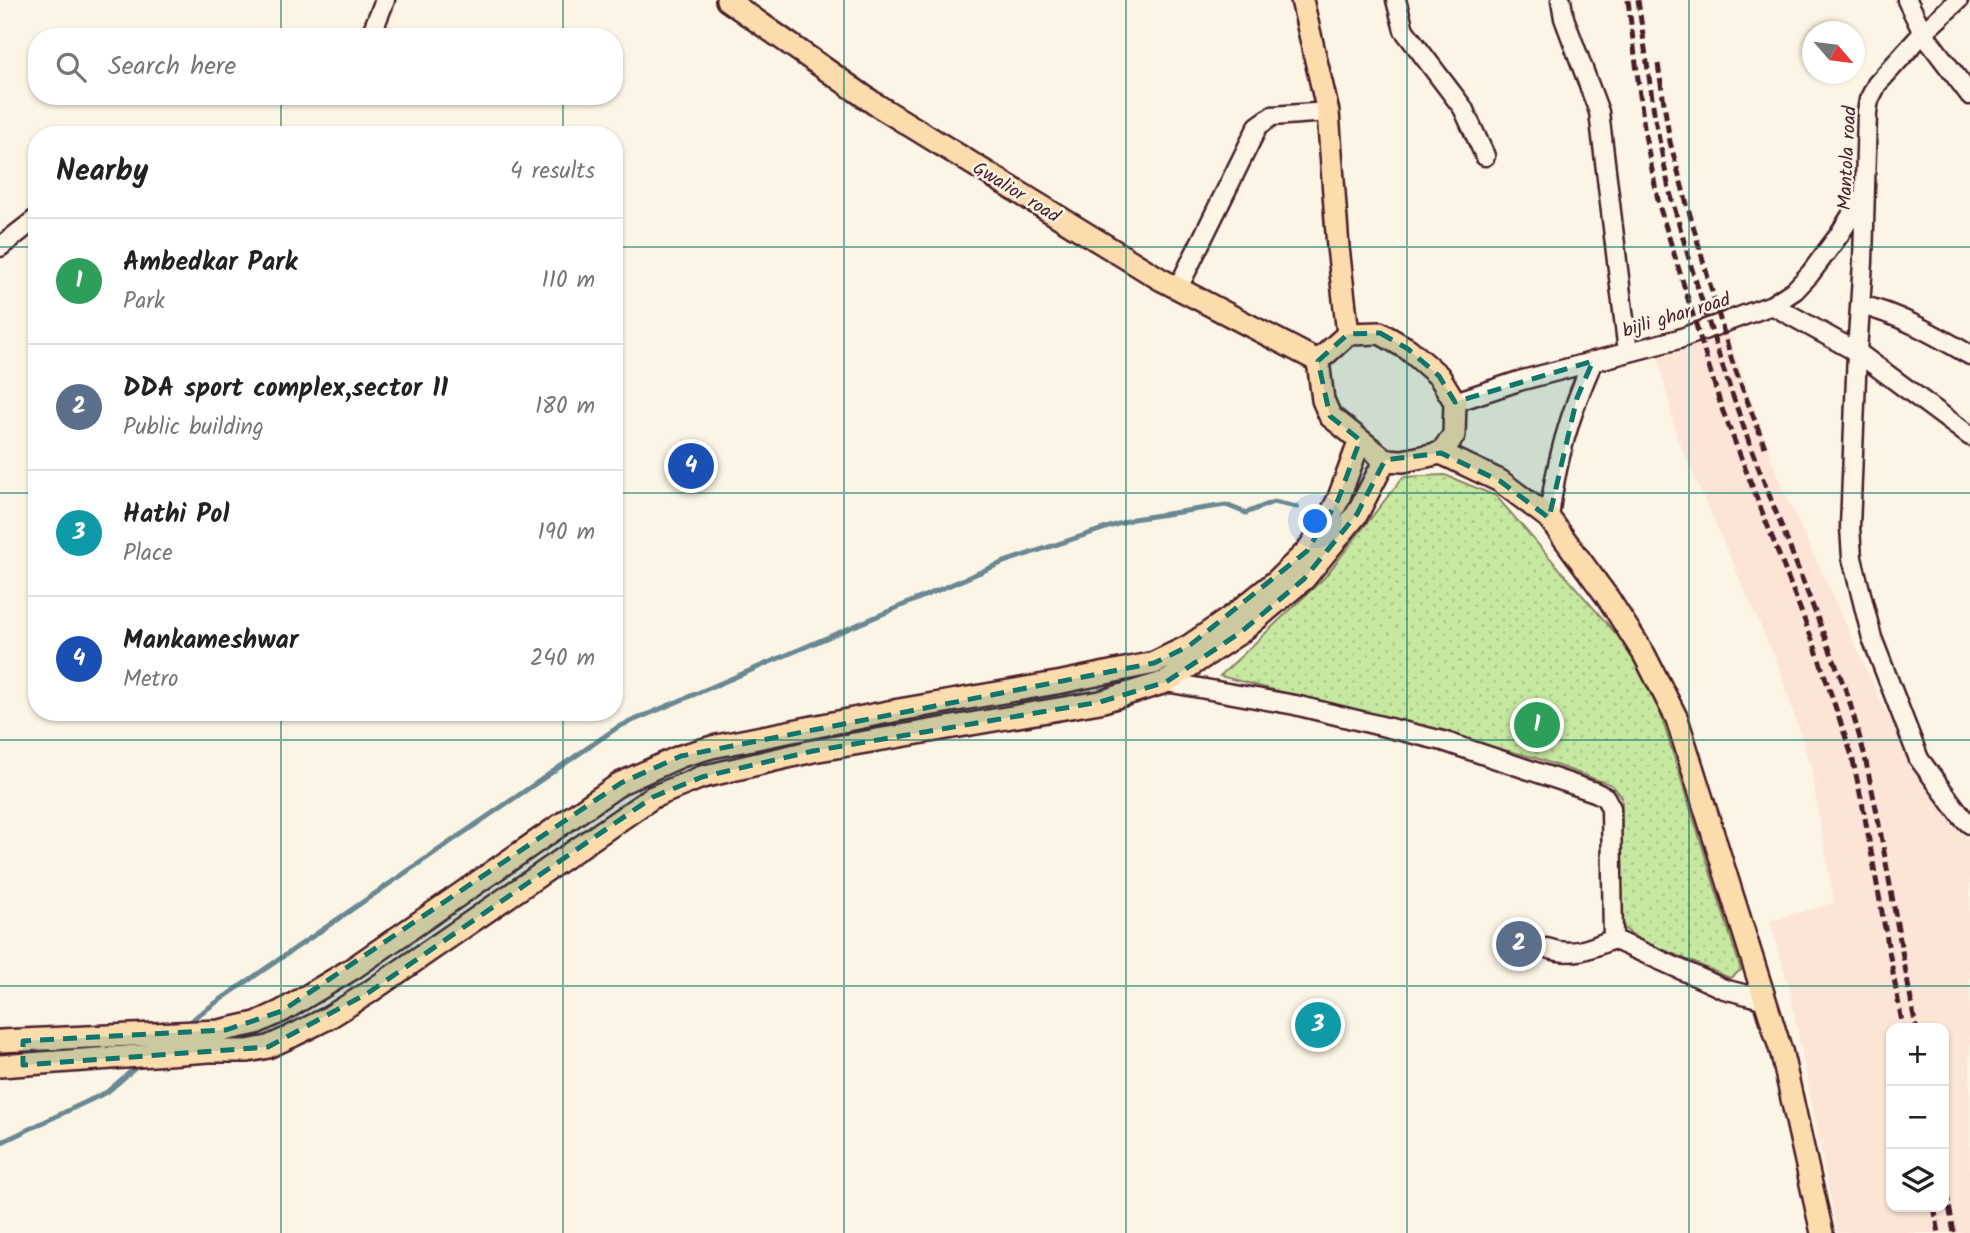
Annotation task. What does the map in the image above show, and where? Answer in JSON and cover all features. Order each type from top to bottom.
[{"type":"main road","name":"Gwalior road","points":[[727,0],[875,104],[1160,279],[1318,361]]},
{"type":"main road","points":[[1302,0],[1328,112],[1338,247],[1348,334]]},
{"type":"main road","points":[[1441,453],[1454,435],[1455,402],[1439,376],[1408,349],[1380,334],[1348,334],[1318,361],[1323,400],[1330,416],[1385,460],[1404,461],[1441,453],[1500,481],[1549,518],[1608,598],[1644,654],[1677,719],[1766,1000],[1782,1054],[1822,1233]]},
{"type":"main road","points":[[0,1066],[23,1065],[219,1031],[256,1023],[274,1015],[352,969],[621,783],[681,757],[712,747],[893,711],[1154,663],[1189,646],[1234,615],[1275,582],[1307,551],[1338,500],[1360,440]]},
{"type":"main road","points":[[0,1041],[209,1051],[248,1051],[268,1047],[328,1018],[368,993],[653,797],[674,787],[702,777],[813,751],[1100,702],[1166,682],[1241,632],[1304,579],[1357,514],[1385,460]]},
{"type":"main road","points":[[667,763],[674,787]]},
{"type":"main road","points":[[352,969],[368,993]]},
{"type":"main road","points":[[23,1041],[23,1065]]},
{"type":"street","points":[[374,28],[385,0]]},
{"type":"street","points":[[1396,0],[1404,30],[1466,113],[1485,156]]},
{"type":"street","points":[[1561,0],[1564,18],[1599,112],[1628,352]]},
{"type":"street","points":[[1907,0],[1923,33],[1970,95]]},
{"type":"street","name":"Mantola road","points":[[1958,0],[1923,33],[1877,84],[1869,100],[1850,527],[1852,558],[1872,638],[1919,759],[1970,824]]},
{"type":"street","points":[[1178,288],[1258,126],[1272,116],[1328,112]]},
{"type":"street","name":"bijli ghar road","points":[[1455,402],[1593,360],[1679,339],[1772,306],[1795,290],[1810,274],[1863,197]]},
{"type":"street","points":[[0,247],[28,225]]},
{"type":"street","points":[[1860,305],[1885,312],[1929,332],[1970,355]]},
{"type":"street","points":[[1772,306],[1857,352],[1970,436]]},
{"type":"street","points":[[1549,518],[1553,482],[1577,398],[1593,360]]},
{"type":"street","points":[[1166,682],[1295,705],[1443,741],[1600,793],[1611,808],[1613,939]]},
{"type":"street","points":[[1547,948],[1560,953],[1574,952],[1613,939],[1724,989],[1766,1000]]},
{"type":"highlighted area","points":[[1380,333],[1408,349],[1439,376],[1455,402],[1593,361],[1577,398],[1549,518],[1500,481],[1441,453],[1385,460],[1357,514],[1304,579],[1241,632],[1166,682],[1100,702],[813,751],[702,777],[653,797],[368,993],[268,1047],[23,1065],[23,1041],[226,1030],[282,1011],[621,783],[681,756],[1154,663],[1189,646],[1307,551],[1338,500],[1360,440],[1330,416],[1318,361],[1348,334]]},
{"type":"shaded area","points":[[1728,334],[1780,482],[1904,750],[1970,842],[1970,1233],[1837,1233],[1789,987],[1770,921],[1834,903],[1810,764],[1778,665],[1677,438],[1658,358]]},
{"type":"green space","points":[[1445,475],[1496,496],[1618,636],[1654,693],[1741,970],[1730,978],[1636,938],[1619,924],[1622,797],[1612,785],[1536,758],[1220,676],[1324,578],[1403,477]]},
{"type":"waterway","points":[[186,1026],[198,1015],[618,727],[1004,562],[1133,519],[1226,505],[1246,513],[1273,502],[1297,507]]},
{"type":"waterway","points":[[0,1143],[107,1092],[141,1063]]},
{"type":"railway","points":[[1628,0],[1645,135],[1659,205],[1722,409],[1815,647],[1852,756],[1902,1023]]},
{"type":"railway","points":[[1638,0],[1655,119],[1669,189],[1691,266],[1752,451],[1848,696],[1864,753],[1915,1023]]},
{"type":"railway","points":[[1658,64],[1670,142],[1686,201],[1732,361],[1765,447]]},
{"type":"railway","points":[[1949,1206],[1954,1233]]},
{"type":"railway","points":[[1935,1212],[1939,1233]]},
{"type":"place","name":"Mankameshwar","points":[[691,466]]},
{"type":"place","name":"Ambedkar Park","points":[[1537,725]]},
{"type":"place","name":"DDA sport complex,sector 11","points":[[1519,944]]},
{"type":"place","name":"Hathi Pol","points":[[1318,1025]]}]
